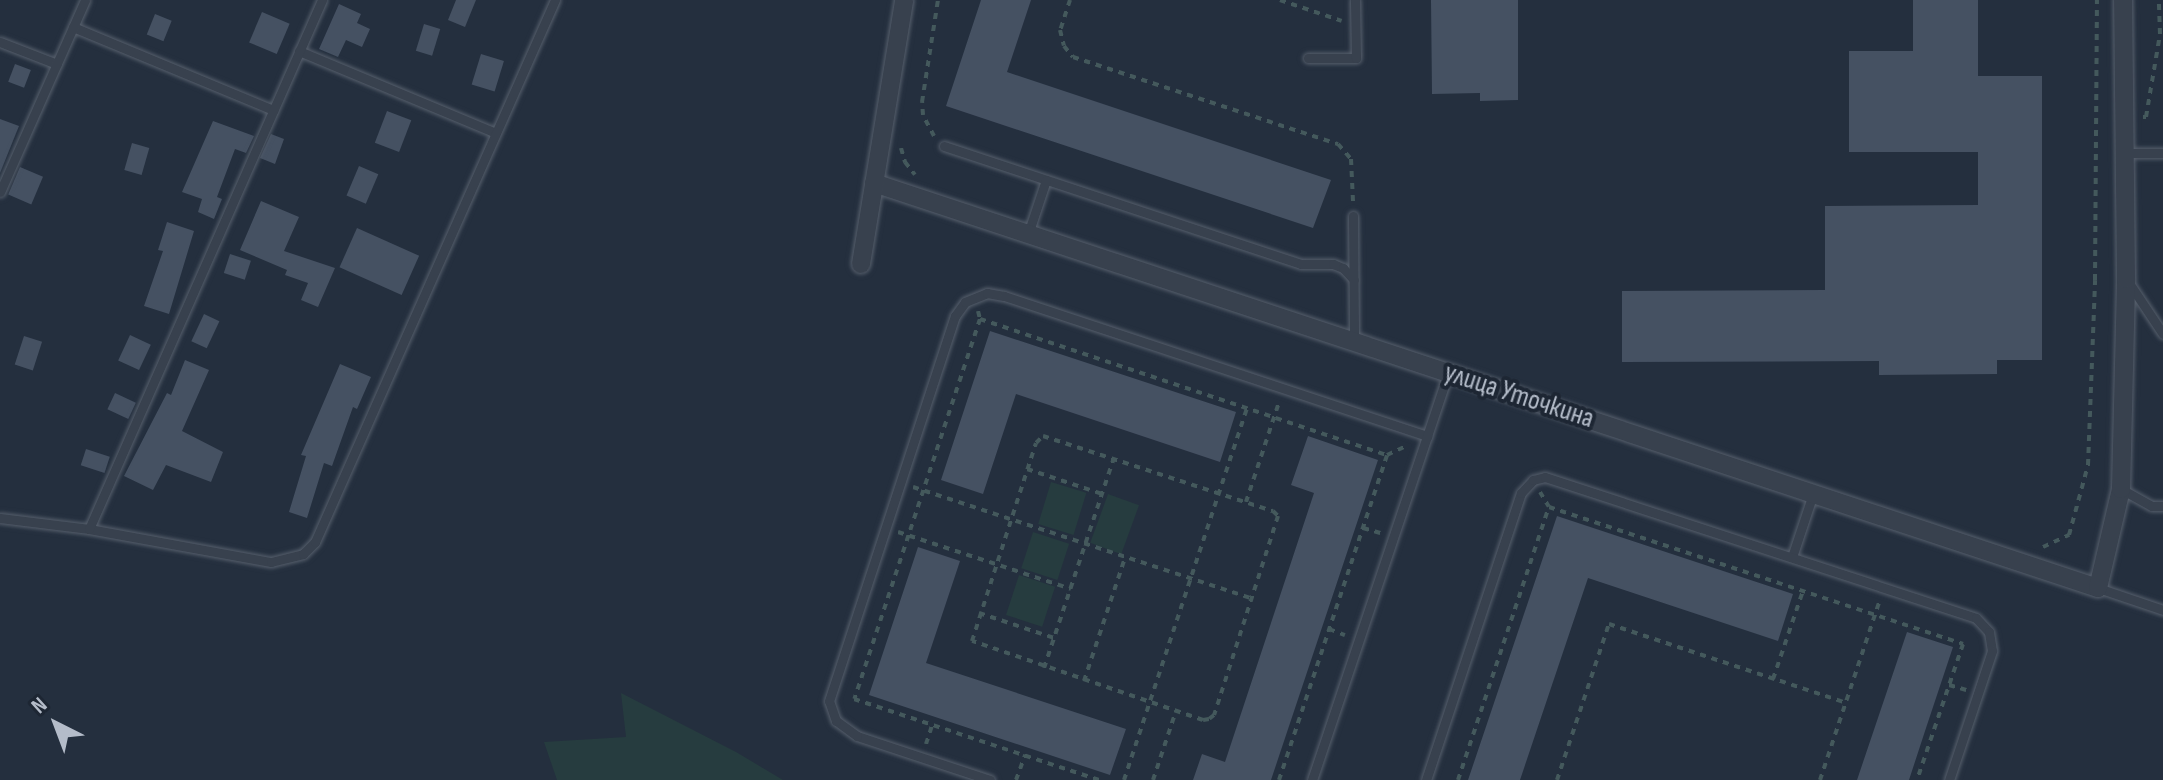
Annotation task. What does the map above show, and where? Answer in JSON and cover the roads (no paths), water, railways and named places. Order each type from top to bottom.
[{"type":"street","points":[[861,264],[904,0]]},
{"type":"street","points":[[2098,588],[2121,489],[2126,279],[2123,0]]},
{"type":"street","name":"улица Уточкина","points":[[874,183],[2098,588]]},
{"type":"lane","points":[[0,192],[85,0]]},
{"type":"lane","points":[[89,529],[322,0]]},
{"type":"lane","points":[[0,518],[89,529],[271,562],[303,554],[315,542],[555,0]]},
{"type":"lane","points":[[1308,58],[1356,58],[1355,0]]},
{"type":"lane","points":[[73,27],[273,110]]},
{"type":"lane","points":[[0,42],[57,64]]},
{"type":"lane","points":[[299,51],[496,133]]},
{"type":"lane","points":[[944,146],[1301,264],[1333,264],[1343,268],[1354,280]]},
{"type":"lane","points":[[2125,153],[2163,153]]},
{"type":"lane","points":[[1028,234],[1046,180]]},
{"type":"lane","points":[[1353,216],[1354,342]]},
{"type":"lane","points":[[2126,279],[2163,334]]},
{"type":"lane","points":[[990,780],[857,736],[844,729],[831,711],[832,685],[955,316],[974,297],[987,293],[1004,296],[1427,436]]},
{"type":"lane","points":[[1312,780],[1448,373]]},
{"type":"lane","points":[[1426,780],[1521,493],[1533,480],[1551,477],[1976,618],[1989,632],[1992,651],[1949,780]]},
{"type":"lane","points":[[2121,489],[2152,506],[2163,506]]},
{"type":"lane","points":[[1792,557],[1813,494]]},
{"type":"lane","name":"улица Уточкина","points":[[2098,588],[2163,610]]}]
